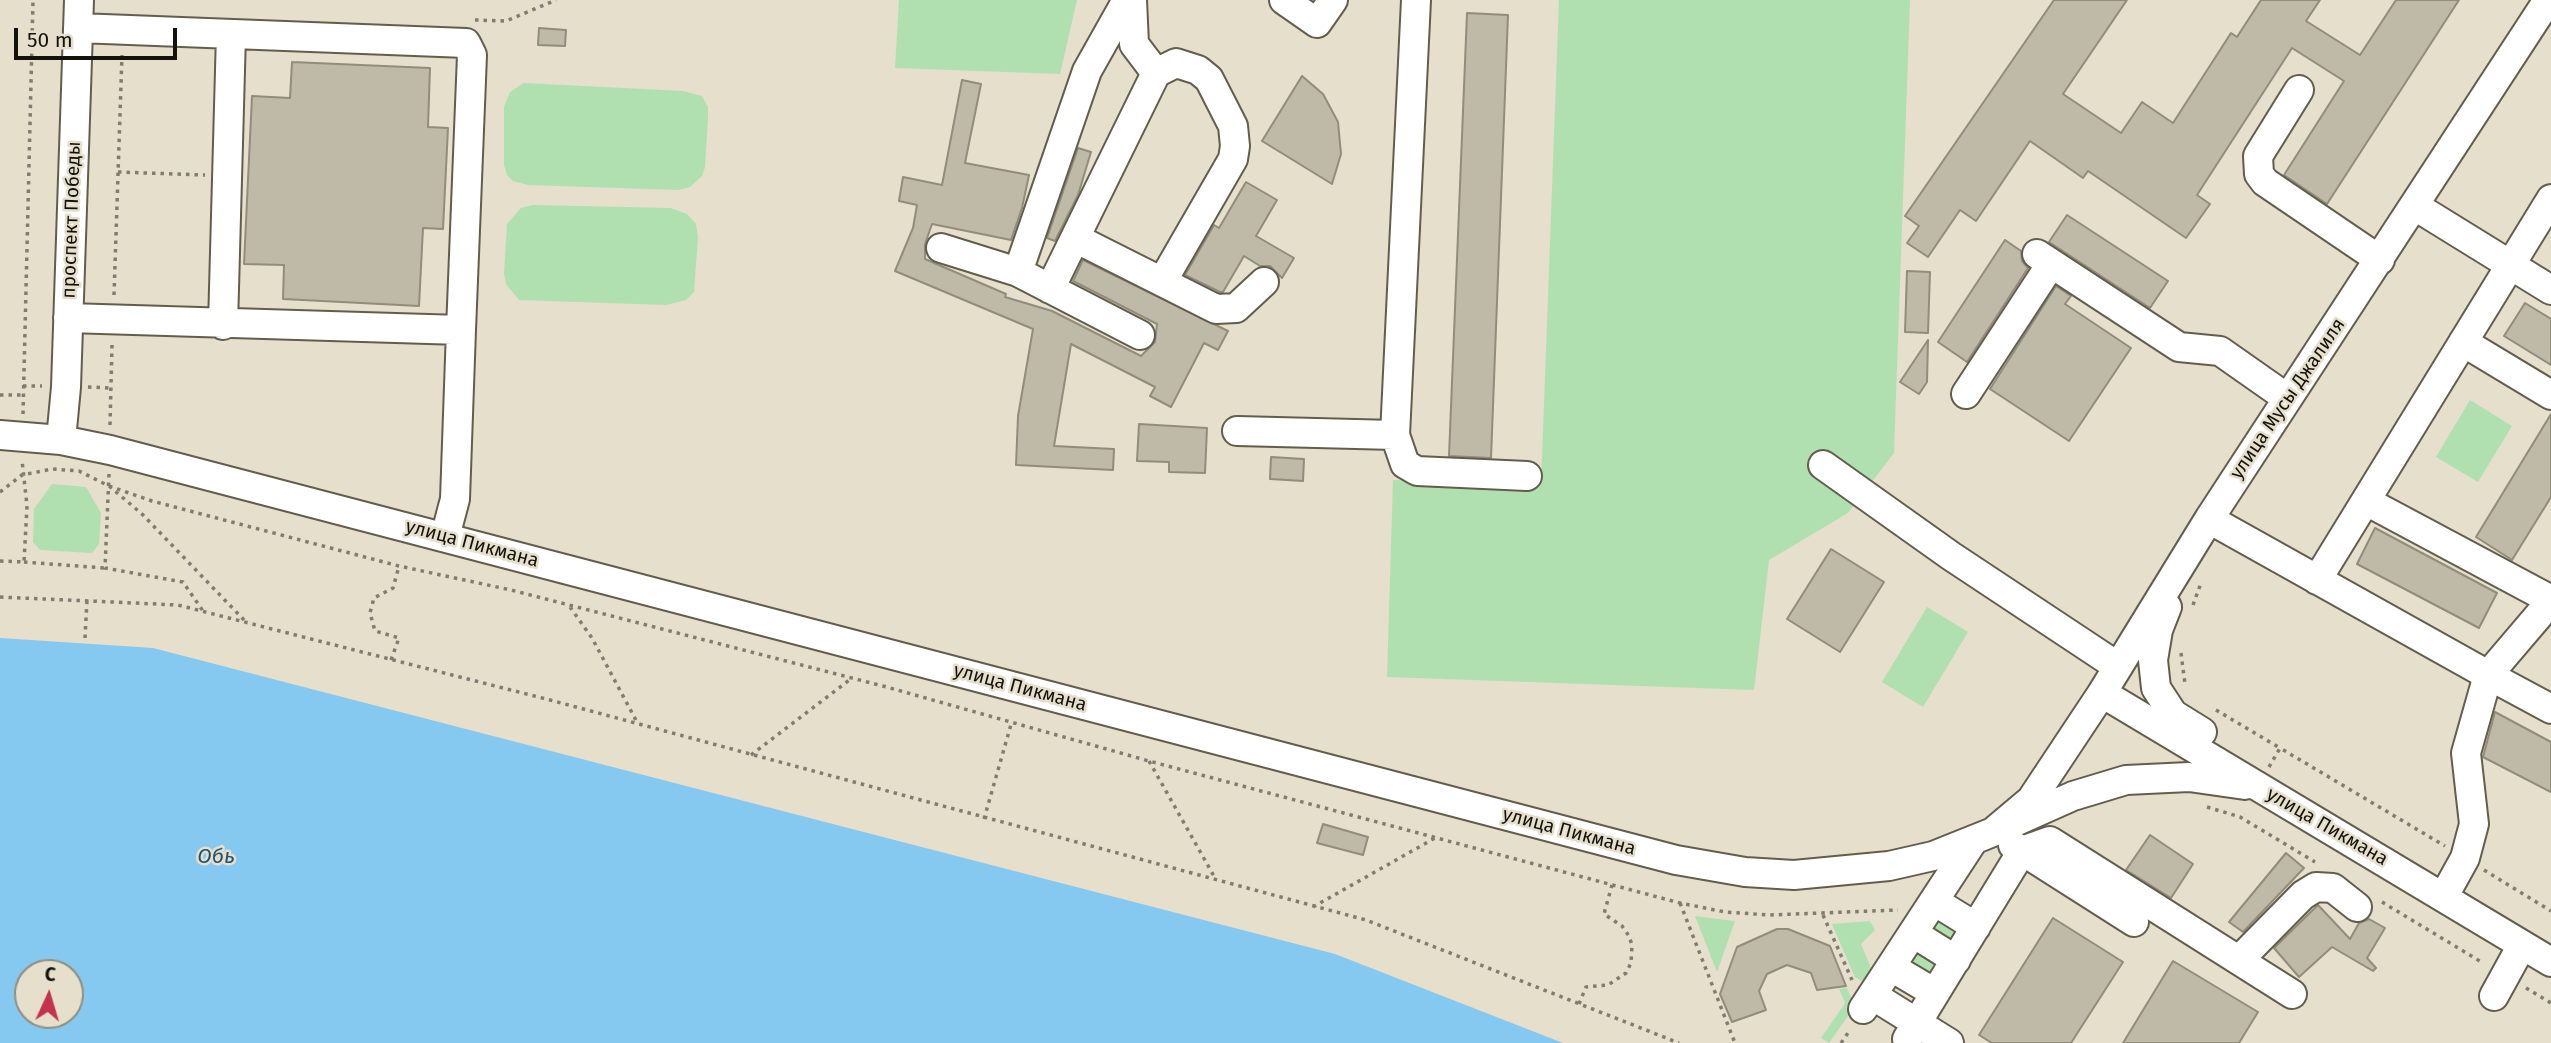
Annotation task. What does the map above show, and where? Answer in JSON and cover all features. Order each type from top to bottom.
[{"type":"street","name":"проспект Победы","points":[[61,440],[79,0]]},
{"type":"street","points":[[1129,0],[1134,44],[1156,72]]},
{"type":"street","points":[[1018,272],[1087,71],[1129,0]]},
{"type":"street","points":[[1284,0],[1317,23],[1333,0]]},
{"type":"street","points":[[1416,0],[1395,435],[1405,464],[1417,471],[1527,476]]},
{"type":"street","name":"улица Мусы Джалиля","points":[[2031,800],[2117,666],[2193,570],[2209,519],[2380,261],[2547,0]]},
{"type":"street","points":[[78,28],[466,43],[472,55],[455,499],[445,537]]},
{"type":"street","points":[[223,325],[231,34]]},
{"type":"street","points":[[1050,289],[1156,72],[1176,63],[1198,70],[1216,89],[1235,136],[1233,159],[1162,282]]},
{"type":"street","points":[[2299,90],[2258,156],[2259,174],[2265,182],[2380,261]]},
{"type":"street","points":[[2317,580],[2551,199]]},
{"type":"street","points":[[2415,206],[2551,290]]},
{"type":"street","points":[[1028,243],[1070,249],[1162,282],[1216,309],[1236,308],[1264,282]]},
{"type":"street","points":[[941,248],[1018,272],[1140,335]]},
{"type":"street","points":[[1966,394],[2044,259],[2179,347],[2220,351],[2287,398]]},
{"type":"street","points":[[68,318],[223,325],[461,330]]},
{"type":"street","points":[[2463,342],[2551,395]]},
{"type":"street","points":[[1237,431],[1395,435]]},
{"type":"street","name":"улица Пикмана","points":[[11,435],[61,440],[110,450],[1689,863],[1745,872],[1840,873],[1922,859],[1983,837],[2031,800]]},
{"type":"street","points":[[1823,465],[1951,556],[2117,666]]},
{"type":"street","points":[[2366,501],[2551,600],[2488,675],[2466,752],[2474,824],[2465,858],[2444,896]]},
{"type":"street","points":[[2209,519],[2551,709]]},
{"type":"street","points":[[2193,570],[2158,630],[2153,660],[2157,688],[2173,714],[2236,754],[2258,787]]},
{"type":"street","name":"улица Пикмана","points":[[2102,693],[2551,962]]},
{"type":"street","points":[[1949,1043],[1912,1031],[1864,998],[1891,967],[1932,904],[1983,837],[2073,796],[2126,780],[2189,777],[2258,787]]},
{"type":"street","points":[[1983,837],[2022,850],[2134,922]]},
{"type":"street","points":[[1912,1031],[2022,850],[2050,841],[2292,993]]},
{"type":"street","points":[[2240,959],[2303,895],[2316,887],[2333,888],[2366,902]]},
{"type":"street","points":[[1932,904],[1976,927]]},
{"type":"street","points":[[1913,933],[1956,960]]},
{"type":"street","points":[[2499,986],[2522,944]]},
{"type":"street","points":[[1891,967],[1935,993]]},
{"type":"path","points":[[24,562],[27,506],[11,435],[23,396],[33,0]]},
{"type":"path","points":[[105,568],[123,30]]},
{"type":"path","points":[[118,173],[227,176]]},
{"type":"path","points":[[0,395],[23,396]]},
{"type":"path","points":[[0,492],[22,475],[52,470],[79,471],[109,486],[152,501],[399,566],[568,605],[852,678],[1149,761],[1680,903],[1725,912],[1823,915],[1932,904]]},
{"type":"path","points":[[109,486],[142,514],[246,622]]},
{"type":"path","points":[[0,561],[105,568],[183,582],[203,611]]},
{"type":"path","points":[[391,660],[399,638],[375,631],[370,613],[374,598],[393,588],[399,566]]},
{"type":"path","points":[[2188,617],[2193,570]]},
{"type":"path","points":[[0,597],[178,605],[638,724],[1366,920],[1679,1043]]},
{"type":"path","points":[[85,638],[87,600]]},
{"type":"path","points":[[568,605],[592,638],[638,724]]},
{"type":"path","points":[[2181,649],[2182,677],[2188,694]]},
{"type":"path","points":[[750,755],[852,678]]},
{"type":"path","points":[[2211,707],[2551,911]]},
{"type":"path","points":[[985,818],[1012,721]]},
{"type":"path","points":[[2240,817],[2280,748]]},
{"type":"path","points":[[1149,761],[1216,879]]},
{"type":"path","points":[[2202,805],[2240,817],[2316,863]]},
{"type":"path","points":[[1313,907],[1435,838]]},
{"type":"path","points":[[1579,1004],[1586,987],[1608,985],[1626,973],[1631,963],[1632,945],[1629,936],[1622,926],[1604,914],[1612,885]]},
{"type":"path","points":[[2366,902],[2499,986],[2551,1003]]},
{"type":"path","points":[[1680,903],[1735,1043]]},
{"type":"path","points":[[1823,915],[1864,998]]},
{"type":"green space","points":[[899,0],[1077,0],[1060,74],[895,68]]},
{"type":"green space","points":[[1559,0],[1910,0],[1894,453],[1848,513],[1769,560],[1754,690],[1387,677],[1393,480],[1541,485]]},
{"type":"green space","points":[[524,83],[683,91],[702,96],[708,107],[708,119],[702,176],[690,187],[678,190],[528,185],[513,181],[507,175],[504,165],[504,107],[510,92]]},
{"type":"green space","points":[[533,205],[671,208],[687,214],[696,224],[698,237],[694,292],[686,300],[666,305],[519,300],[506,284],[504,273],[507,224],[521,208]]},
{"type":"green space","points":[[2470,400],[2512,426],[2478,482],[2436,457]]},
{"type":"green space","points":[[52,484],[86,487],[101,513],[99,544],[92,553],[40,550],[33,542],[34,509]]},
{"type":"green space","points":[[1927,607],[1968,632],[1923,707],[1882,682]]},
{"type":"green space","points":[[1938,914],[1962,929],[1951,946],[1927,931]]},
{"type":"green space","points":[[1695,916],[1735,921],[1717,972]]},
{"type":"green space","points":[[1870,921],[1875,930],[1861,944],[1874,975],[1868,985],[1855,977],[1832,924]]},
{"type":"green space","points":[[1917,946],[1942,961],[1931,979],[1906,963]]},
{"type":"green space","points":[[1847,988],[1855,1006],[1829,1043],[1821,1038],[1845,1003],[1839,989]]},
{"type":"water","name":"Обь","points":[[0,638],[153,648],[1335,954],[1563,1043],[0,1043]]},
{"type":"building","points":[[2054,0],[2127,0],[2063,94],[2121,133],[2142,102],[2173,123],[2231,33],[2237,37],[2261,0],[2320,0],[2306,21],[2360,55],[2396,0],[2459,0],[2327,204],[2284,175],[2344,81],[2292,48],[2197,195],[2210,204],[2186,238],[2088,171],[2083,178],[2030,141],[1976,221],[1960,210],[1928,257],[1907,243],[1919,226],[1905,216]]},
{"type":"building","points":[[1467,13],[1508,15],[1491,458],[1449,456]]},
{"type":"building","points":[[539,28],[566,30],[565,46],[538,45]]},
{"type":"building","points":[[292,62],[430,68],[428,127],[448,128],[443,229],[423,228],[419,306],[283,299],[284,265],[244,264],[252,96],[290,98]]},
{"type":"building","points":[[1302,76],[1323,94],[1338,122],[1341,154],[1332,184],[1262,141]]},
{"type":"building","points":[[962,80],[981,84],[965,163],[1029,175],[1011,240],[932,224],[925,244],[925,259],[1006,294],[1005,297],[1052,311],[1141,356],[1155,342],[1157,324],[1073,281],[1083,260],[1228,331],[1218,350],[1204,343],[1171,407],[1150,396],[1155,387],[1071,344],[1054,446],[1114,449],[1113,470],[1016,465],[1018,416],[1033,329],[895,271],[913,228],[917,205],[899,201],[903,177],[942,185]]},
{"type":"building","points":[[1078,148],[1091,152],[1078,195],[1055,241],[1047,238]]},
{"type":"building","points":[[1246,182],[1277,200],[1256,236],[1294,258],[1282,278],[1270,266],[1260,266],[1244,256],[1223,292],[1220,292],[1185,275],[1214,225],[1219,228]]},
{"type":"building","points":[[2067,215],[2168,281],[2150,308],[2049,242]]},
{"type":"building","points":[[2005,240],[2021,251],[2022,261],[2028,268],[1967,362],[1938,342]]},
{"type":"building","points":[[1907,271],[1930,272],[1928,333],[1905,332]]},
{"type":"building","points":[[2056,286],[2071,296],[2065,304],[2131,348],[2069,441],[1990,389]]},
{"type":"building","points":[[2525,303],[2551,319],[2551,365],[2504,336]]},
{"type":"building","points":[[1928,340],[1927,382],[1919,394],[1900,382]]},
{"type":"building","points":[[2551,414],[2551,497],[2512,560],[2476,537]]},
{"type":"building","points":[[1139,424],[1207,428],[1205,473],[1169,472],[1169,462],[1137,461]]},
{"type":"building","points":[[1271,457],[1304,459],[1303,481],[1270,479]]},
{"type":"building","points":[[2375,528],[2497,593],[2479,628],[2357,564]]},
{"type":"building","points":[[1831,549],[1884,582],[1840,652],[1787,619]]},
{"type":"building","points":[[2495,712],[2551,742],[2551,792],[2483,757]]},
{"type":"building","points":[[1323,824],[1368,837],[1363,855],[1317,843]]},
{"type":"building","points":[[2150,835],[2193,864],[2171,898],[2126,870]]},
{"type":"building","points":[[2286,853],[2304,868],[2243,932],[2229,922]]},
{"type":"building","points":[[2318,905],[2350,939],[2359,923],[2369,919],[2385,928],[2367,958],[2376,968],[2373,971],[2332,947],[2299,977],[2274,948]]},
{"type":"building","points":[[2053,918],[2123,962],[2071,1043],[1992,1043],[1979,1035]]},
{"type":"building","points":[[1777,929],[1788,929],[1830,946],[1846,986],[1817,990],[1811,973],[1787,965],[1767,974],[1759,991],[1766,1010],[1732,1022],[1720,994],[1737,947]]},
{"type":"building","points":[[2173,961],[2258,1012],[2239,1043],[2123,1043]]}]
